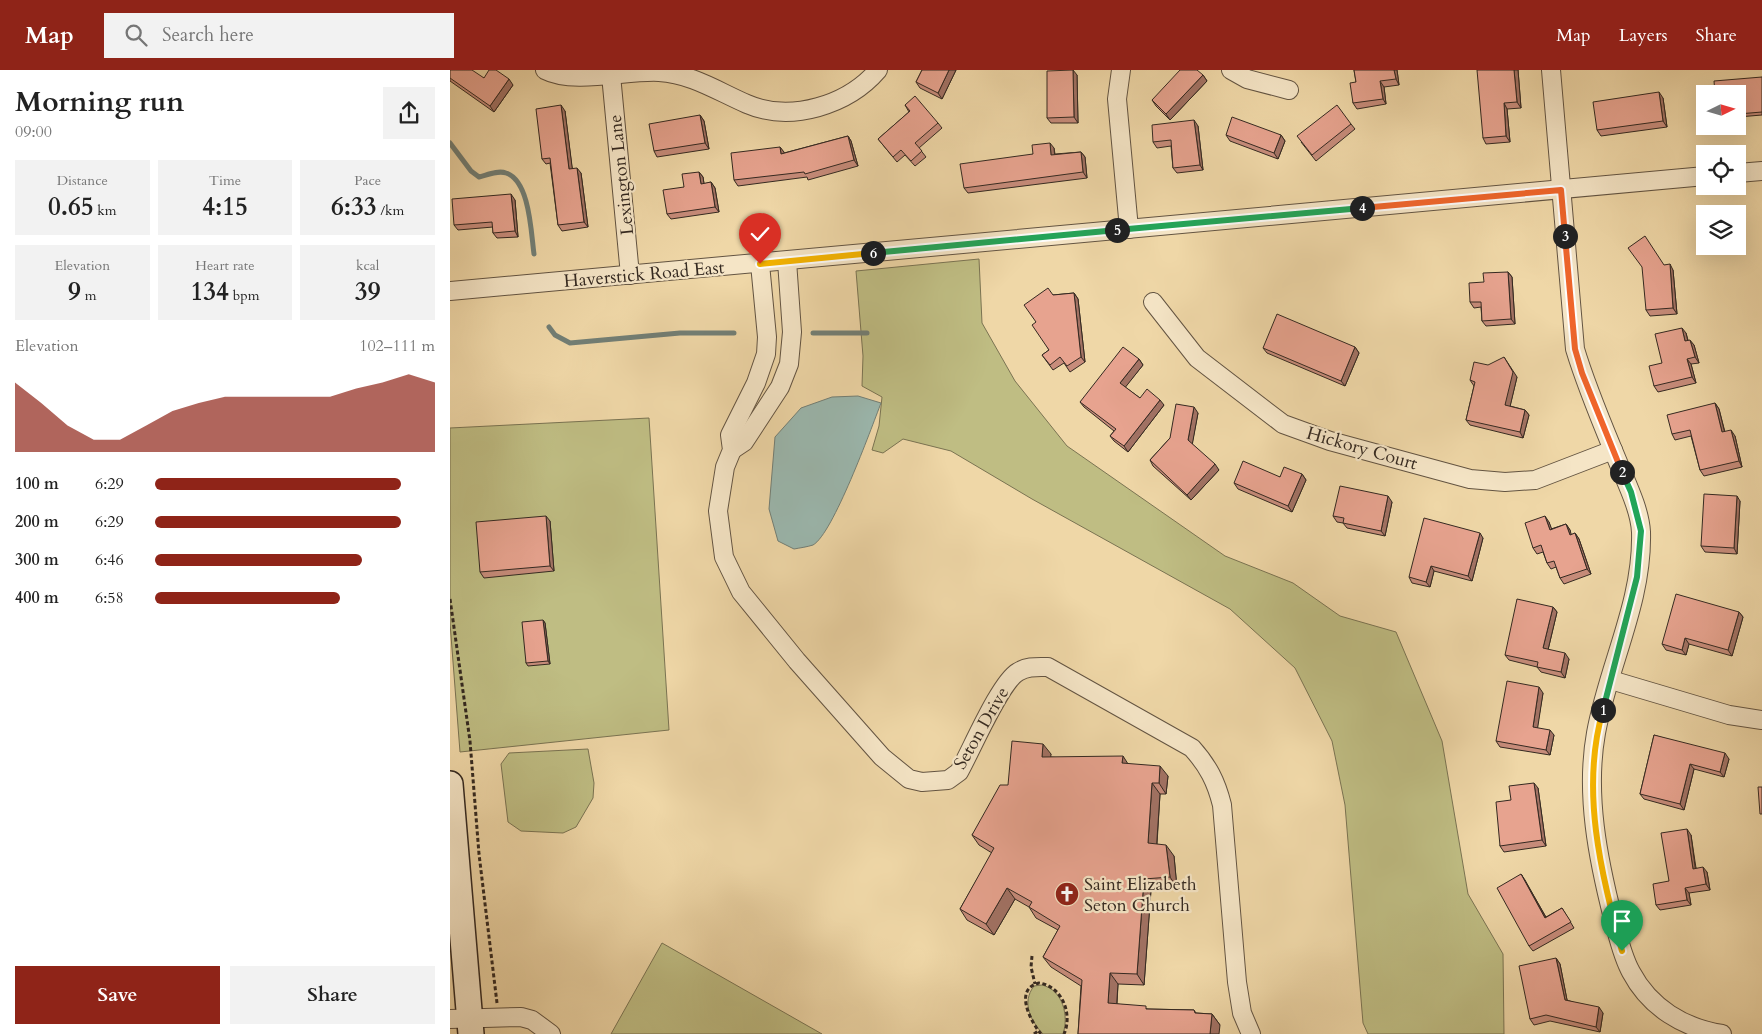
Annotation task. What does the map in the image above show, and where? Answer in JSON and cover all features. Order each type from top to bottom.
[{"type":"street","points":[[546,70],[571,75],[611,75],[658,71],[688,76],[749,105],[783,112],[814,109],[838,100],[872,78],[878,70]]},
{"type":"street","points":[[1120,70],[1117,99],[1129,229]]},
{"type":"street","points":[[1231,70],[1247,79],[1289,90]]},
{"type":"street","points":[[1551,70],[1575,349],[1582,373],[1631,492],[1641,531],[1637,577],[1596,733],[1593,793],[1594,822],[1604,883],[1622,951],[1631,973],[1640,985],[1666,1012],[1684,1025],[1701,1031],[1722,1034]]},
{"type":"street","name":"Lexington Lane","points":[[611,75],[630,275]]},
{"type":"street","points":[[1746,172],[1762,171]]},
{"type":"street","name":"Haverstick Road East","points":[[450,291],[1696,177]]},
{"type":"street","name":"Seton Drive","points":[[732,450],[744,442],[780,387],[789,364],[792,332],[787,261]]},
{"type":"street","name":"Seton Drive","points":[[760,264],[767,337],[766,354],[756,383],[730,435],[732,450],[722,481],[718,512],[724,558],[740,592],[835,706],[882,758],[909,779],[937,782],[948,780],[959,772],[1004,687],[1016,672],[1029,667],[1048,667],[1192,748],[1208,766],[1217,785],[1222,804],[1237,982],[1242,1013],[1251,1034]]},
{"type":"street","name":"Hickory Court","points":[[1153,302],[1197,358],[1283,424],[1330,441],[1470,479],[1505,482],[1535,480],[1613,450]]},
{"type":"street","points":[[1611,680],[1729,715],[1762,720]]},
{"type":"street","points":[[450,784],[463,1024],[498,1018],[521,1017],[532,1020],[551,1034]]},
{"type":"path","points":[[450,599],[470,741],[479,854],[498,1018]]},
{"type":"path","points":[[1032,956],[1031,967],[1035,984]]},
{"type":"path","points":[[1034,1034],[1039,1032],[1029,1018],[1026,1005],[1028,992],[1035,984],[1044,983],[1059,993],[1068,1022],[1064,1034]]},
{"type":"shaded area","points":[[979,259],[982,323],[1015,381],[1067,446],[1225,556],[1293,583],[1340,616],[1396,632],[1442,741],[1468,894],[1503,954],[1504,1034],[1368,1034],[1363,1023],[1345,805],[1332,741],[1295,668],[1230,609],[1032,499],[951,451],[903,439],[883,453],[872,450],[879,426],[882,397],[862,386],[863,356],[856,271]]},
{"type":"shaded area","points":[[649,418],[669,730],[460,752],[450,623],[450,428]]},
{"type":"shaded area","points":[[588,749],[594,783],[593,798],[576,827],[563,833],[521,831],[508,822],[501,764],[509,753]]},
{"type":"shaded area","points":[[662,943],[822,1034],[611,1034]]},
{"type":"shaded area","points":[[1042,985],[1055,992],[1063,1005],[1065,1027],[1063,1034],[1043,1034],[1031,1018],[1028,1005],[1030,992],[1034,986]]},
{"type":"water","points":[[858,396],[881,403],[851,480],[831,522],[821,537],[813,545],[794,549],[778,541],[769,509],[775,437],[801,408],[832,397]]},
{"type":"building","points":[[450,70],[472,70],[484,78],[489,70],[496,70],[509,79],[490,106],[450,78]]},
{"type":"building","points":[[922,70],[949,70],[938,93],[916,82]]},
{"type":"building","points":[[1073,70],[1074,117],[1047,118],[1047,71]]},
{"type":"building","points":[[1180,70],[1197,70],[1203,75],[1166,114],[1152,100]]},
{"type":"building","points":[[1354,70],[1394,70],[1396,79],[1380,81],[1383,99],[1353,103],[1350,83],[1356,82]]},
{"type":"building","points":[[1477,70],[1514,70],[1517,102],[1504,103],[1506,136],[1483,138]]},
{"type":"building","points":[[1762,77],[1762,112],[1746,113],[1746,85],[1714,85],[1714,81]]},
{"type":"building","points":[[1659,92],[1663,121],[1597,130],[1593,102]]},
{"type":"building","points":[[915,96],[938,123],[915,143],[922,151],[911,161],[901,150],[893,157],[878,139],[910,111],[905,105]]},
{"type":"building","points":[[561,105],[569,169],[577,168],[584,222],[558,225],[550,158],[542,159],[536,109]]},
{"type":"building","points":[[1337,105],[1351,124],[1312,155],[1297,136]]},
{"type":"building","points":[[700,115],[705,143],[654,151],[649,124]]},
{"type":"building","points":[[1232,117],[1281,135],[1274,153],[1226,135]]},
{"type":"building","points":[[1194,120],[1200,165],[1173,168],[1171,140],[1153,142],[1152,125]]},
{"type":"building","points":[[848,136],[854,160],[805,174],[804,172],[734,180],[731,153],[780,147],[781,154]]},
{"type":"building","points":[[1050,143],[1051,155],[1081,152],[1083,172],[964,188],[960,164],[1033,154],[1032,145]]},
{"type":"building","points":[[699,172],[701,184],[711,182],[715,207],[667,214],[663,190],[684,187],[682,174]]},
{"type":"building","points":[[511,194],[515,231],[493,233],[492,222],[454,225],[452,199]]},
{"type":"building","points":[[1645,236],[1664,265],[1670,264],[1673,308],[1646,310],[1642,267],[1628,248]]},
{"type":"building","points":[[1508,272],[1511,319],[1482,321],[1481,302],[1470,302],[1469,283],[1484,282],[1483,273]]},
{"type":"building","points":[[1048,288],[1053,295],[1074,293],[1081,357],[1067,366],[1060,357],[1050,365],[1042,355],[1049,350],[1032,325],[1036,322],[1024,305]]},
{"type":"building","points":[[1277,314],[1355,347],[1341,381],[1263,348]]},
{"type":"building","points":[[1682,328],[1685,341],[1690,340],[1695,357],[1687,359],[1692,377],[1654,386],[1649,366],[1662,363],[1655,334]]},
{"type":"building","points":[[1123,347],[1139,359],[1120,383],[1140,398],[1147,389],[1160,400],[1124,446],[1110,436],[1116,429],[1080,402]]},
{"type":"building","points":[[1504,357],[1513,372],[1505,405],[1525,410],[1520,432],[1466,420],[1475,382],[1470,380],[1474,362],[1488,365]]},
{"type":"building","points":[[1715,403],[1722,432],[1731,430],[1739,461],[1700,470],[1690,430],[1672,434],[1667,415]]},
{"type":"building","points":[[1176,404],[1194,407],[1188,440],[1215,464],[1187,495],[1150,460],[1170,438]]},
{"type":"building","points":[[1243,461],[1280,477],[1284,467],[1302,474],[1288,506],[1234,483]]},
{"type":"building","points":[[1340,486],[1388,496],[1381,531],[1343,523],[1344,518],[1333,516]]},
{"type":"building","points":[[1704,494],[1737,496],[1734,548],[1701,546]]},
{"type":"building","points":[[546,516],[550,566],[480,572],[476,522]]},
{"type":"building","points":[[1545,516],[1550,530],[1566,524],[1570,535],[1575,533],[1587,569],[1560,578],[1554,561],[1547,563],[1541,545],[1533,548],[1525,523]]},
{"type":"building","points":[[1424,518],[1480,533],[1468,576],[1431,566],[1426,582],[1409,577]]},
{"type":"building","points":[[1676,594],[1739,612],[1728,650],[1685,638],[1682,650],[1662,644]]},
{"type":"building","points":[[1517,599],[1553,607],[1543,648],[1565,653],[1561,672],[1537,667],[1538,662],[1505,655]]},
{"type":"building","points":[[543,620],[548,661],[526,663],[522,622]]},
{"type":"building","points":[[1507,681],[1539,687],[1533,727],[1550,730],[1546,750],[1496,741]]},
{"type":"building","points":[[1654,735],[1725,753],[1720,772],[1690,764],[1680,804],[1640,794]]},
{"type":"building","name":"Saint Elizabeth Seton Church","points":[[1012,741],[1043,744],[1042,757],[1123,756],[1122,763],[1160,766],[1159,783],[1152,783],[1148,843],[1166,845],[1170,877],[1144,879],[1137,974],[1110,973],[1108,1003],[1146,1006],[1146,1009],[1194,1010],[1195,1013],[1212,1014],[1210,1034],[1078,1034],[1082,980],[1043,957],[1060,926],[1029,907],[1032,902],[1007,888],[986,924],[960,909],[994,848],[972,835],[1000,785],[1008,785]]},
{"type":"building","points":[[1534,783],[1542,840],[1500,846],[1496,802],[1511,800],[1509,786]]},
{"type":"building","points":[[1758,787],[1762,787],[1762,814],[1760,814]]},
{"type":"building","points":[[1687,829],[1693,869],[1703,867],[1706,884],[1685,888],[1687,900],[1656,905],[1653,884],[1669,881],[1661,833]]},
{"type":"building","points":[[1521,874],[1545,918],[1562,908],[1571,922],[1529,946],[1497,888]]},
{"type":"building","points":[[1556,958],[1565,1000],[1599,1007],[1596,1027],[1546,1015],[1530,1019],[1519,966]]},
{"type":"waterway","points":[[450,143],[471,171],[479,177],[500,172],[514,178],[525,197],[534,254]]},
{"type":"waterway","points":[[549,327],[555,335],[570,343],[680,333],[734,333]]},
{"type":"waterway","points":[[813,333],[867,333]]},
{"type":"place","name":"Saint Elizabeth Seton Church","points":[[1067,894]]},
{"type":"route","points":[[760,264],[1561,190],[1575,349],[1582,373],[1631,492],[1641,531],[1637,577],[1629,615],[1596,733],[1592,783],[1594,822],[1604,883],[1622,951]]}]
